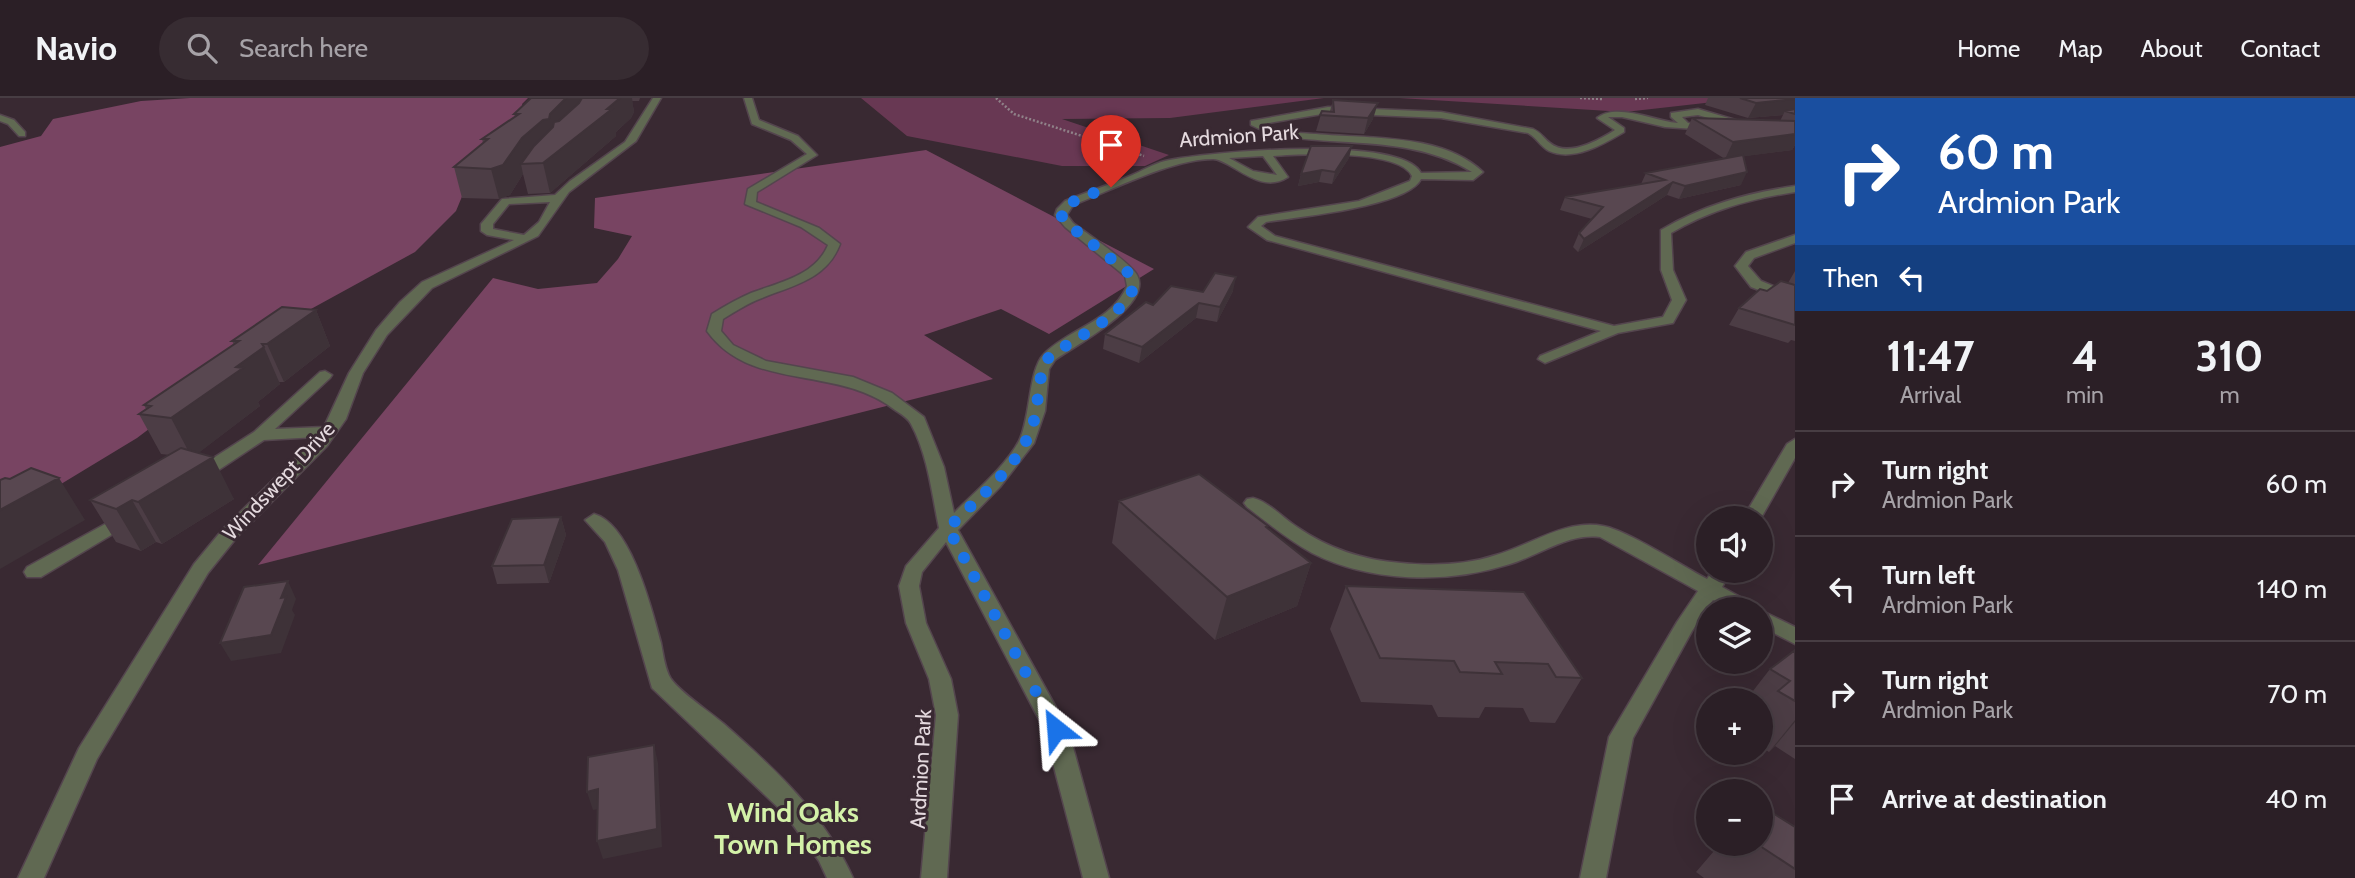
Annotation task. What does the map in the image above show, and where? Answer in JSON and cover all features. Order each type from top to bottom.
[{"type":"street","points":[[748,98],[755,122],[791,136],[806,145],[812,155],[752,191],[750,204],[821,231],[834,244],[832,256],[818,269],[746,300],[717,317],[714,331],[728,348],[762,365],[848,380],[887,396],[918,420],[935,467],[948,528],[1056,729],[1096,878]]},
{"type":"street","name":"Windswept Drive","points":[[31,878],[87,755],[201,569],[230,533],[338,419],[362,363],[381,334],[405,305],[427,285],[526,239],[546,223],[558,198],[635,138],[648,103]]},
{"type":"street","points":[[1614,330],[1270,238],[1254,227],[1262,219],[1352,205],[1382,197],[1409,186],[1418,176],[1463,178],[1473,177],[1478,172],[1464,162],[1420,147],[1365,139],[1274,133],[1259,128],[1254,123],[1321,110],[1441,115],[1530,131],[1539,135],[1543,144],[1574,151],[1586,149],[1621,130],[1604,121],[1602,116],[1624,115],[1657,123],[1689,126],[1751,125],[1698,112],[1674,115],[1689,126]]},
{"type":"street","points":[[0,118],[11,122],[22,134]]},
{"type":"street","points":[[1220,156],[1250,175],[1272,179],[1283,177],[1266,153]]},
{"type":"street","name":"Ardmion Park","points":[[934,878],[947,715],[940,679],[916,624],[909,586],[913,571],[948,528],[994,483],[1026,443],[1037,411],[1042,369],[1049,357],[1121,308],[1133,293],[1134,280],[1131,275],[1069,225],[1061,215],[1062,209],[1079,198],[1180,159],[1266,153],[1376,155],[1406,163],[1418,176]]},
{"type":"street","points":[[1545,359],[1614,330],[1668,320],[1679,300],[1667,270],[1665,232],[1691,215],[1728,202],[1795,189]]},
{"type":"street","points":[[526,239],[497,234],[486,228],[503,202],[518,195],[558,198]]},
{"type":"street","points":[[1795,239],[1750,255],[1741,267],[1756,284],[1795,300]]},
{"type":"street","points":[[179,488],[260,435],[324,375]]},
{"type":"street","points":[[260,435],[328,432]]},
{"type":"street","points":[[1759,506],[1795,444]]},
{"type":"street","points":[[1253,503],[1310,544],[1343,559],[1385,567],[1422,571],[1454,570],[1483,565],[1502,561],[1590,528],[1696,571]]},
{"type":"street","points":[[34,572],[145,508]]},
{"type":"street","points":[[594,520],[613,539],[628,570],[642,610],[660,682],[794,806],[828,853],[840,878]]},
{"type":"street","points":[[1593,878],[1621,737],[1684,627],[1715,583]]},
{"type":"street","points":[[1720,583],[1734,597]]},
{"type":"street","points":[[1773,624],[1795,636]]},
{"type":"path","points":[[996,98],[1014,114],[1164,164]]},
{"type":"shaded area","points":[[190,98],[528,98],[522,104],[528,121],[473,170],[456,211],[415,252],[300,315],[137,438],[0,521],[0,147],[41,136],[53,119],[141,101]]},
{"type":"shaded area","points":[[861,98],[1324,98],[1170,118],[1062,119],[1169,155],[1145,166],[1062,166],[907,136]]},
{"type":"shaded area","points":[[1399,98],[1749,98],[1625,112]]},
{"type":"shaded area","points":[[926,150],[1154,269],[1049,334],[1001,309],[924,335],[993,379],[258,565],[493,278],[538,289],[597,283],[618,259],[632,236],[594,228],[595,198]]},
{"type":"building","points":[[531,98],[566,98],[550,114],[549,119],[543,120],[522,138],[503,165],[491,169],[454,167],[488,139],[482,139],[519,114],[514,114]]},
{"type":"building","points":[[582,98],[620,98],[607,109],[612,109],[543,163],[521,164],[553,127],[554,122],[559,121]]},
{"type":"building","points":[[1740,98],[1795,98],[1795,99],[1756,103]]},
{"type":"building","points":[[1333,100],[1378,103],[1368,118],[1320,115],[1322,111],[1334,112]]},
{"type":"building","points":[[1692,118],[1795,121],[1795,134],[1733,142]]},
{"type":"building","points":[[1311,146],[1352,146],[1335,172],[1322,170],[1301,174]]},
{"type":"building","points":[[1743,155],[1747,172],[1685,186],[1673,182],[1584,239],[1579,233],[1603,207],[1565,197],[1665,180],[1646,173]]},
{"type":"building","points":[[1215,273],[1236,277],[1220,307],[1199,303],[1142,347],[1105,334],[1146,302],[1153,305],[1171,286],[1203,292]]},
{"type":"building","points":[[1781,281],[1795,285],[1795,325],[1739,308],[1760,289],[1767,291]]},
{"type":"building","points":[[282,307],[316,310],[267,344],[262,344],[264,347],[236,367],[243,368],[171,418],[139,414],[151,406],[144,405],[239,341],[232,341]]},
{"type":"building","points":[[181,448],[213,457],[138,502],[132,500],[116,509],[90,500]]},
{"type":"building","points":[[31,468],[59,478],[0,510],[0,480],[10,479]]},
{"type":"building","points":[[1199,474],[1268,526],[1266,527],[1311,563],[1227,597],[1119,501]]},
{"type":"building","points":[[561,517],[544,565],[492,566],[512,519]]},
{"type":"building","points":[[288,581],[281,598],[286,597],[271,635],[220,643],[244,587]]},
{"type":"building","points":[[1346,586],[1524,592],[1582,678],[1556,677],[1548,664],[1495,662],[1502,674],[1460,672],[1454,661],[1380,658]]},
{"type":"building","points":[[1795,650],[1795,701],[1778,691],[1790,681],[1773,671],[1773,667]]},
{"type":"building","points":[[654,745],[657,829],[597,841],[598,789],[587,792],[588,757]]},
{"type":"building","points":[[1773,813],[1795,827],[1795,869],[1773,855]]},
{"type":"district","name":"Wind Oaks Town Homes","points":[[793,828]]},
{"type":"route","points":[[1056,729],[948,528],[994,483],[1026,443],[1037,411],[1042,369],[1049,357],[1121,308],[1133,293],[1135,287],[1131,275],[1069,225],[1061,215],[1062,209],[1069,202],[1111,187]]}]
